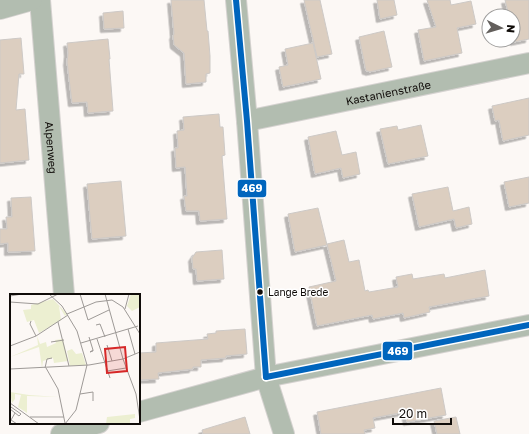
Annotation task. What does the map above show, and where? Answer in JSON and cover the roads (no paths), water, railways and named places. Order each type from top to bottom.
[{"type":"street","points":[[0,9],[32,0]]},
{"type":"street","name":"Alpenweg","points":[[40,0],[64,294]]},
{"type":"street","points":[[236,0],[247,121],[266,377],[284,434]]},
{"type":"street","name":"Kastanienstraße","points":[[247,121],[529,63]]},
{"type":"street","points":[[140,412],[266,377],[529,325]]},
{"type":"street","points":[[70,429],[94,424]]},
{"type":"place","name":"Lange Brede","points":[[260,292]]}]
